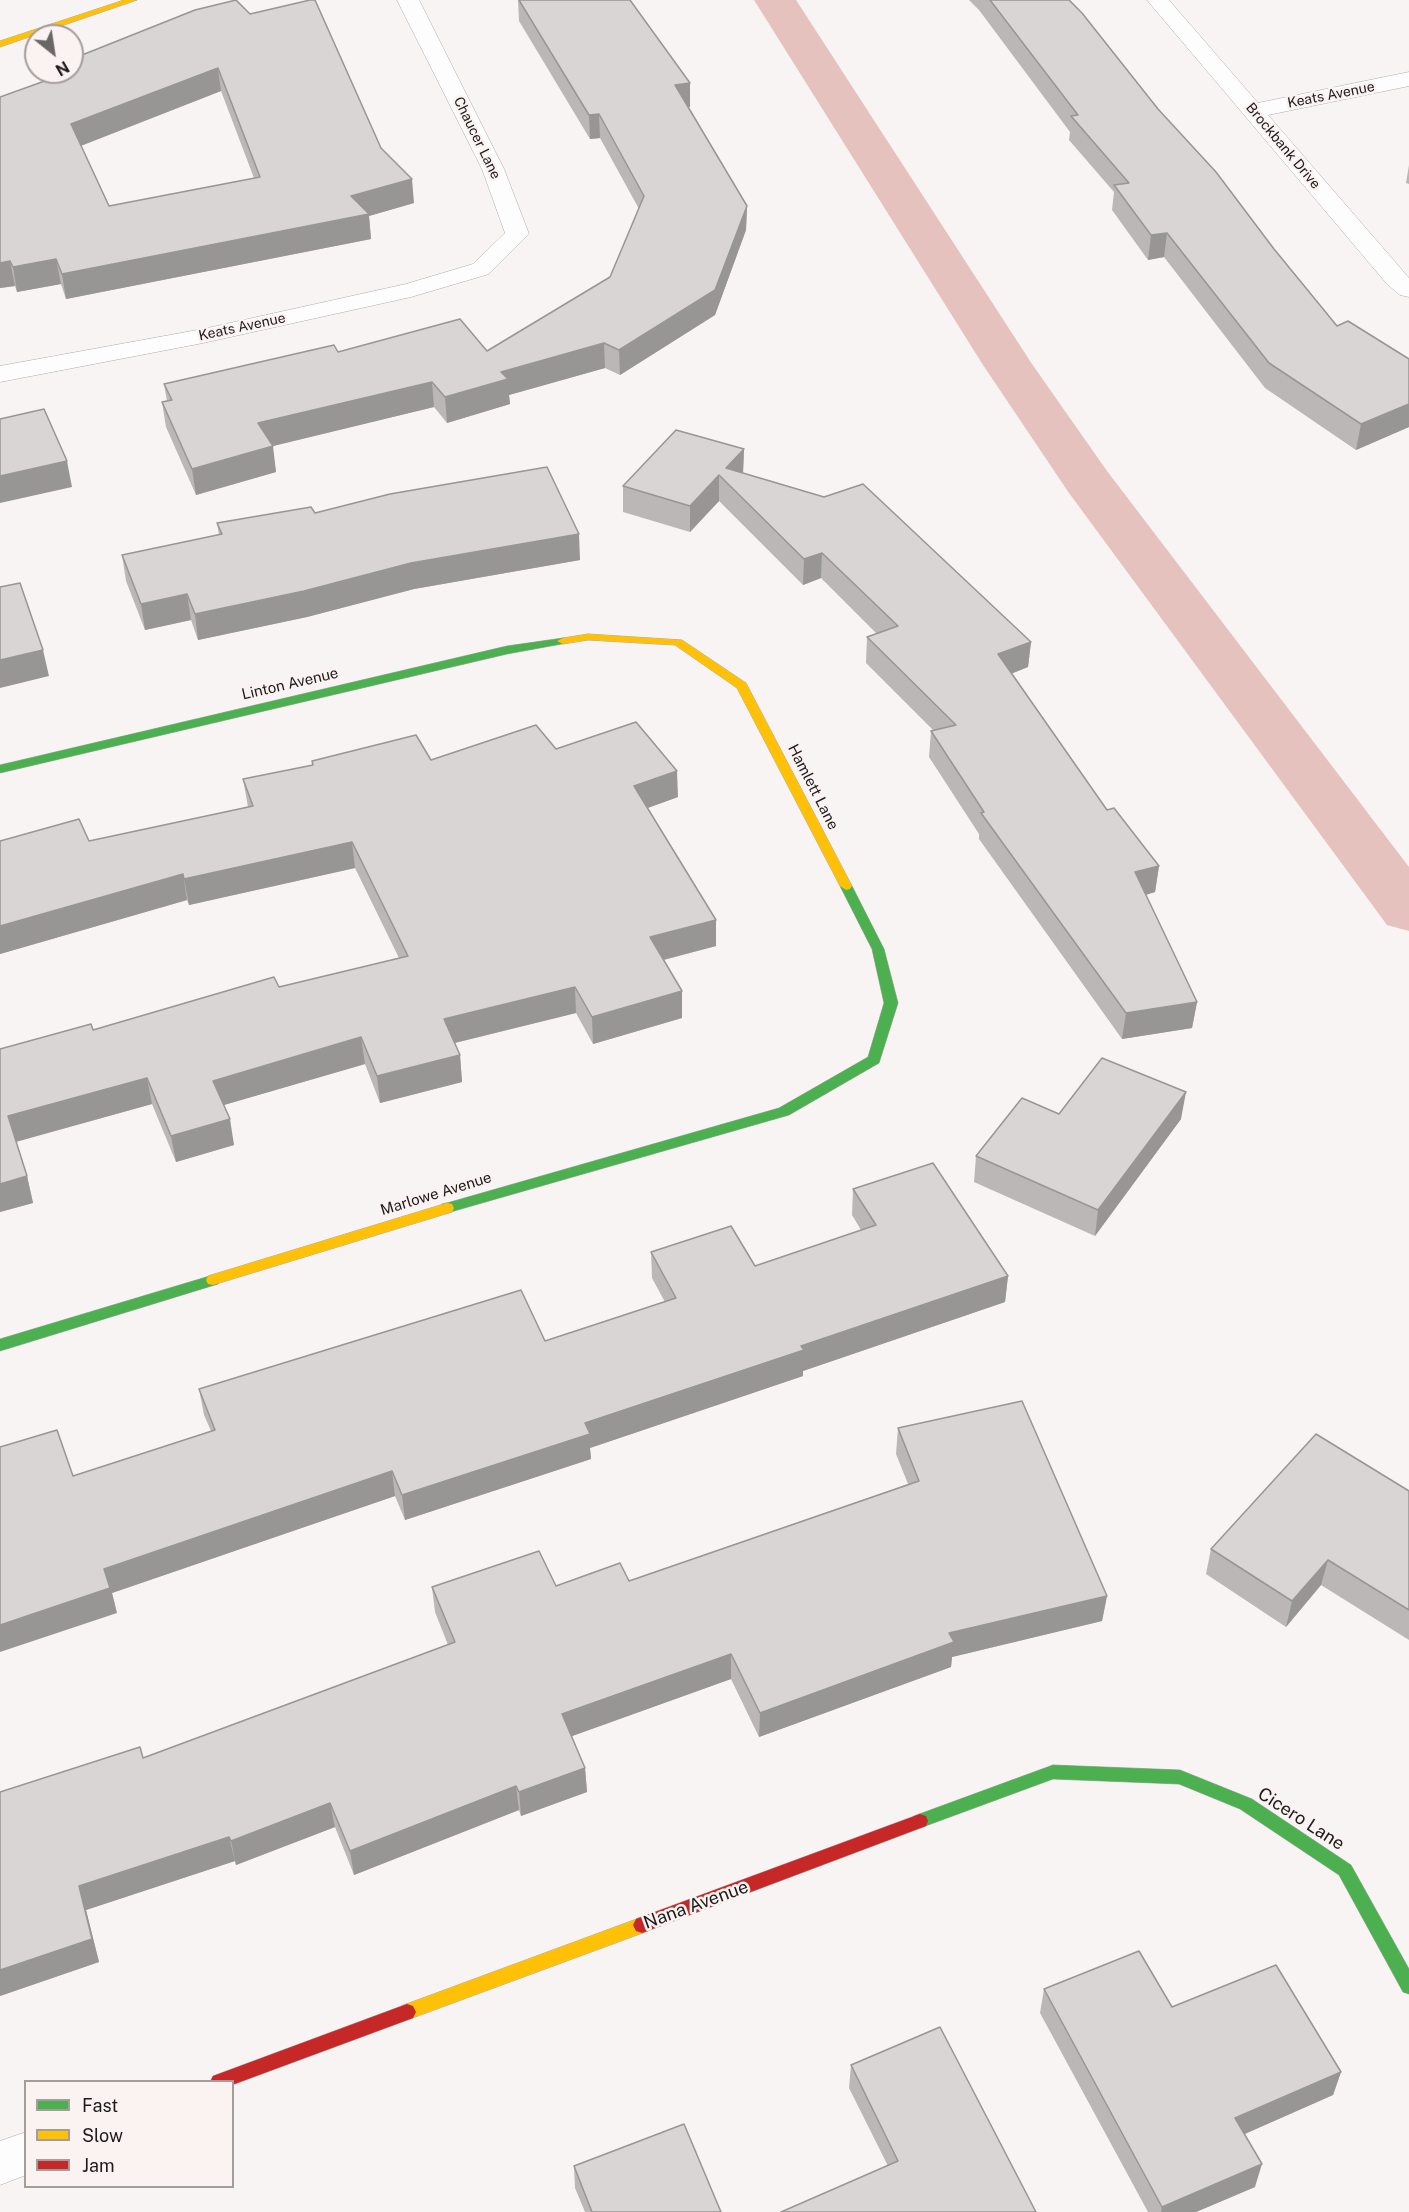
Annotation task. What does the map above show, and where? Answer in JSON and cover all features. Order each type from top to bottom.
[{"type":"street","points":[[0,44],[133,0]]},
{"type":"street","name":"Chaucer Lane","points":[[408,0],[493,169],[517,234],[481,269]]},
{"type":"street","name":"Brockbank Drive","points":[[1158,0],[1396,279],[1409,290]]},
{"type":"street","name":"Keats Avenue","points":[[1253,111],[1409,80]]},
{"type":"street","name":"Keats Avenue","points":[[0,374],[203,336],[411,290],[481,269]]},
{"type":"street","name":"Linton Avenue","points":[[0,769],[507,650],[588,637]]},
{"type":"street","name":"Hamlett Lane","points":[[588,637],[678,642],[742,686],[878,949],[891,1003],[874,1060]]},
{"type":"street","name":"Marlowe Avenue","points":[[0,1345],[490,1195],[784,1112],[874,1060]]},
{"type":"street","name":"Nana Avenue","points":[[224,2080],[1053,1772],[1180,1777]]},
{"type":"street","name":"Cicero Lane","points":[[1180,1777],[1246,1804],[1345,1870],[1409,1986]]},
{"type":"street","points":[[0,2163],[24,2154]]},
{"type":"building","points":[[236,0],[250,14],[315,0],[381,148],[412,179],[351,196],[369,214],[62,274],[56,259],[13,267],[10,261],[0,263],[0,97],[36,84],[84,84],[84,54],[195,10]],"holes":[[[218,68],[260,177],[109,206],[71,124]]]},
{"type":"building","points":[[519,0],[630,0],[690,83],[675,85],[747,206],[715,290],[619,350],[604,343],[501,372],[508,379],[445,397],[432,382],[258,423],[273,446],[192,469],[162,402],[172,400],[164,384],[334,345],[338,352],[460,319],[487,351],[610,277],[644,196],[599,114],[589,115]]},
{"type":"building","points":[[990,0],[1069,0],[1082,13],[1158,109],[1216,172],[1274,249],[1337,326],[1348,321],[1409,359],[1409,404],[1361,424],[1269,363],[1167,233],[1151,235],[1114,185],[1129,183],[1071,116],[1078,115]]},
{"type":"building","points":[[44,409],[67,461],[0,476],[0,419]]},
{"type":"building","points":[[676,430],[744,449],[726,468],[824,497],[863,484],[1031,642],[998,654],[1107,810],[1114,808],[1159,866],[1135,872],[1197,1002],[1126,1013],[981,813],[984,812],[931,731],[956,725],[867,637],[898,626],[822,553],[804,559],[719,475],[690,506],[623,486]]},
{"type":"building","points":[[547,467],[579,534],[411,563],[304,591],[195,614],[187,594],[141,604],[122,555],[222,534],[217,523],[311,507],[315,513],[390,494]]},
{"type":"building","points":[[20,583],[43,650],[0,660],[0,587]]},
{"type":"building","points":[[636,722],[677,771],[634,786],[716,920],[650,937],[682,991],[592,1017],[575,987],[444,1019],[460,1055],[377,1076],[361,1037],[213,1081],[230,1119],[171,1136],[147,1078],[8,1116],[27,1176],[0,1184],[0,1049],[91,1024],[93,1030],[274,977],[279,987],[408,956],[352,842],[184,879],[183,874],[0,926],[0,841],[79,819],[89,841],[253,806],[243,779],[313,765],[312,761],[416,735],[431,760],[536,725],[556,749]]},
{"type":"building","points":[[1102,1058],[1186,1092],[1098,1210],[976,1156],[1022,1098],[1059,1114]]},
{"type":"building","points":[[933,1163],[1008,1276],[801,1346],[804,1350],[585,1423],[590,1434],[402,1495],[392,1471],[104,1569],[110,1588],[0,1625],[0,1447],[57,1430],[73,1476],[215,1430],[199,1389],[521,1290],[545,1341],[676,1298],[651,1252],[731,1226],[755,1266],[876,1225],[853,1189]]},
{"type":"building","points":[[1022,1401],[1107,1596],[949,1633],[954,1642],[760,1713],[731,1654],[562,1714],[585,1768],[519,1792],[516,1786],[350,1851],[330,1803],[231,1841],[229,1837],[79,1886],[92,1939],[0,1970],[0,1792],[140,1747],[143,1758],[455,1642],[432,1587],[539,1551],[556,1586],[620,1563],[629,1581],[919,1481],[898,1428]]},
{"type":"building","points":[[1316,1434],[1409,1491],[1409,1610],[1328,1560],[1292,1601],[1211,1549]]},
{"type":"building","points":[[1139,1951],[1172,2007],[1276,1965],[1341,2072],[1235,2118],[1262,2164],[1162,2207],[1044,1989]]},
{"type":"building","points":[[940,2027],[1036,2212],[781,2212],[898,2161],[851,2065]]},
{"type":"building","points":[[684,2124],[721,2212],[592,2212],[574,2166]]},
{"type":"waterway","points":[[775,0],[1008,365],[1088,482],[1409,910]]},
{"type":"traffic: fast","points":[[0,769],[507,650],[563,641]]},
{"type":"traffic: fast","points":[[447,1208],[784,1112],[874,1060],[891,1003],[878,949],[846,886]]},
{"type":"traffic: fast","points":[[0,1345],[213,1280]]},
{"type":"traffic: fast","points":[[920,1821],[1053,1772],[1180,1777],[1246,1804],[1345,1870],[1409,1986]]},
{"type":"traffic: slow","points":[[0,44],[133,0]]},
{"type":"traffic: slow","points":[[563,641],[588,637],[678,642],[742,686],[846,886]]},
{"type":"traffic: slow","points":[[213,1280],[447,1208]]},
{"type":"traffic: slow","points":[[407,2012],[642,1925]]},
{"type":"traffic: jam","points":[[642,1925],[920,1821]]},
{"type":"traffic: jam","points":[[224,2080],[407,2012]]}]
